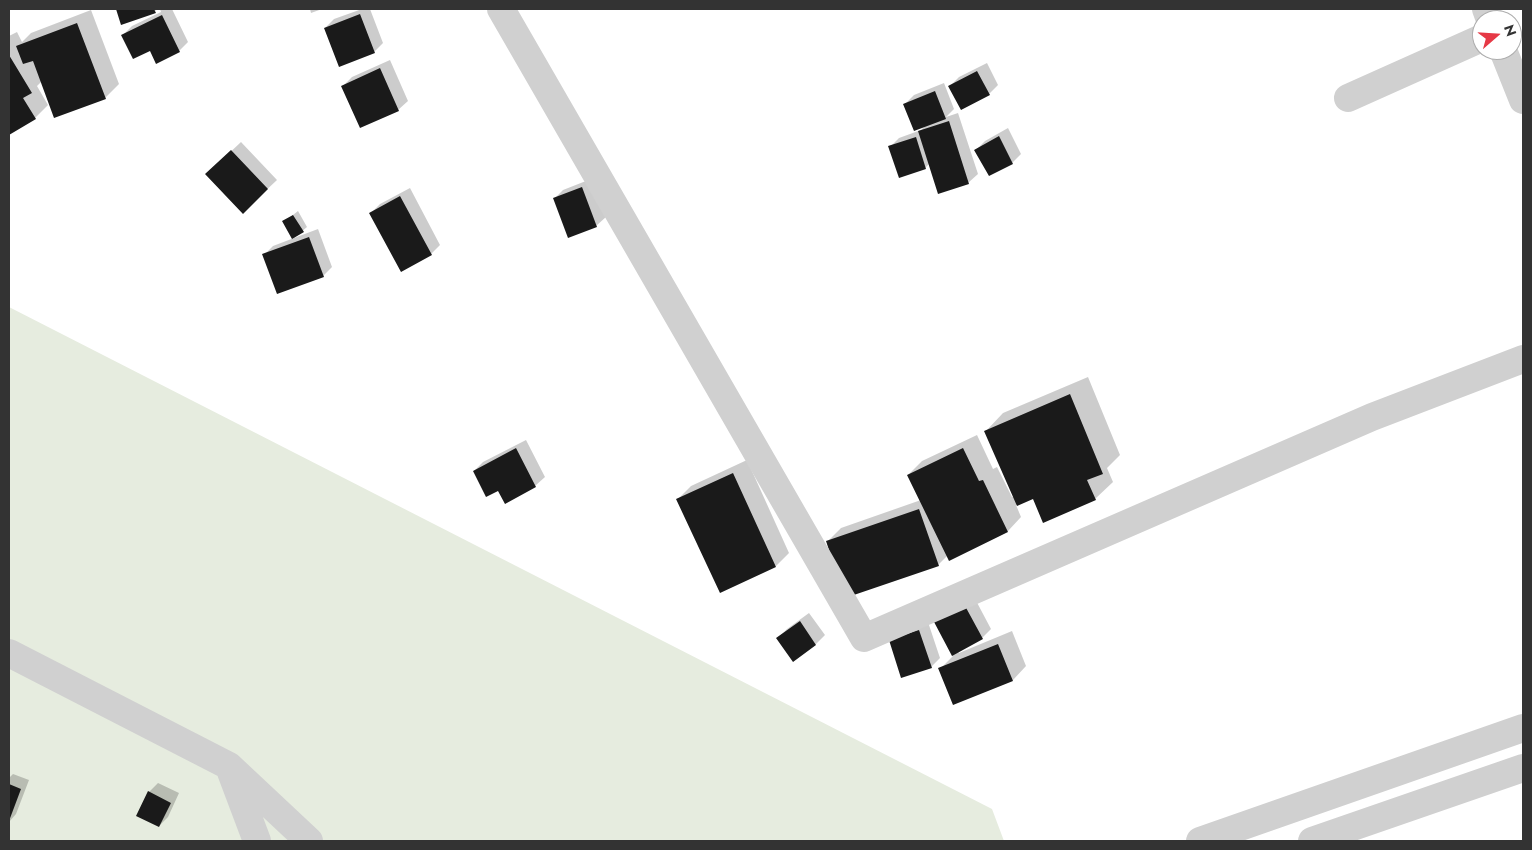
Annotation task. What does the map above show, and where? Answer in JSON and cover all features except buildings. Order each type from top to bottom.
[{"type":"street","points":[[501,9],[864,638],[1372,417],[1523,359]]},
{"type":"street","points":[[1348,98],[1472,42]]},
{"type":"street","points":[[1507,60],[1523,100]]},
{"type":"street","points":[[9,653],[229,766],[309,841]]},
{"type":"street","points":[[1200,841],[1523,728]]},
{"type":"street","points":[[229,766],[257,841]]},
{"type":"street","points":[[1312,841],[1523,768]]},
{"type":"shaded area","points":[[9,307],[992,809],[1004,841],[9,841]]}]
